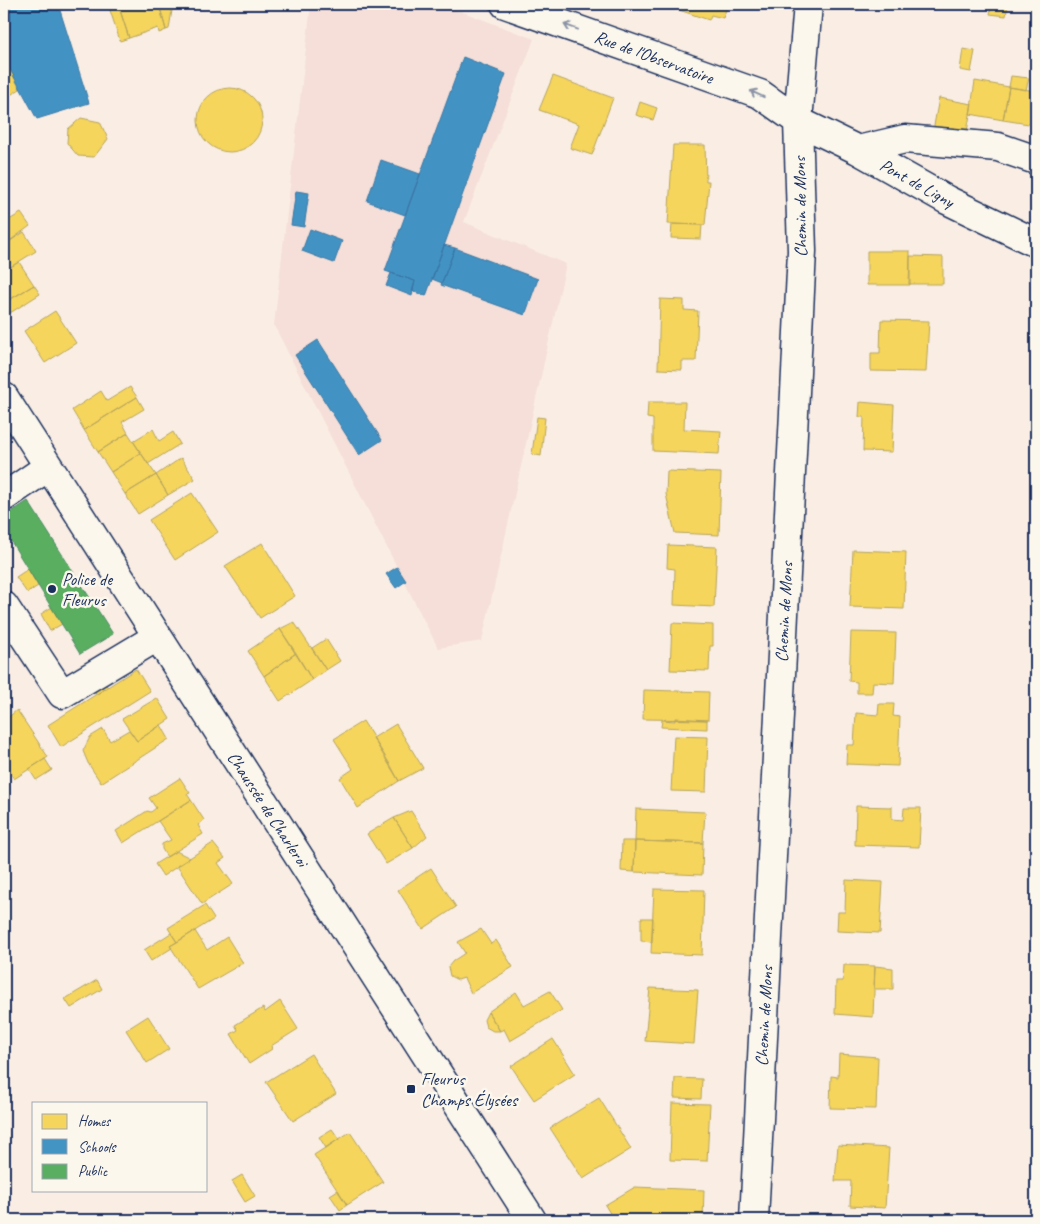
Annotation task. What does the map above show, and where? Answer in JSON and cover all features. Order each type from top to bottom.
[{"type":"street","name":"Rue de l'Observatoire","points":[[505,4],[760,94],[798,121]]},
{"type":"street","name":"Chemin de Mons","points":[[754,1220],[802,251],[798,121],[808,4]]},
{"type":"street","name":"Pont de Ligny","points":[[798,121],[858,150],[947,200],[1036,243]]},
{"type":"street","points":[[858,150],[905,139],[998,147],[1036,160]]},
{"type":"street","name":"Chaussée de Charleroi","points":[[4,397],[532,1220]]},
{"type":"street","points":[[4,497],[48,467]]},
{"type":"street","points":[[4,606],[62,694],[157,637]]},
{"type":"shaded area","points":[[311,4],[442,4],[534,39],[464,222],[566,264],[482,641],[438,648],[274,325]]},
{"type":"building: Homes","points":[[108,4],[118,4],[129,38],[120,41]]},
{"type":"building: Homes","points":[[118,4],[159,4],[166,30],[159,33],[158,28],[129,38]]},
{"type":"building: Homes","points":[[159,4],[173,4],[169,29],[166,30]]},
{"type":"building: Homes","points":[[679,4],[728,4],[723,18],[711,15],[709,20],[679,10],[681,5]]},
{"type":"building: Homes","points":[[992,4],[1008,4],[1006,16],[990,14]]},
{"type":"building: Homes","points":[[963,49],[975,51],[971,72],[960,70]]},
{"type":"building: Homes","points":[[4,58],[20,89],[4,99]]},
{"type":"building: Homes","points":[[553,76],[613,98],[592,155],[570,148],[579,124],[539,110]]},
{"type":"building: Homes","points":[[1011,76],[1029,78],[1026,90],[1009,87]]},
{"type":"building: Homes","points":[[975,81],[1009,87],[1003,120],[970,114]]},
{"type":"building: Homes","points":[[1009,87],[1036,91],[1035,125],[1003,120]]},
{"type":"building: Homes","points":[[230,88],[242,90],[253,97],[260,108],[262,120],[260,132],[253,143],[242,150],[230,152],[218,150],[207,143],[200,132],[198,120],[200,108],[207,97],[218,90]]},
{"type":"building: Homes","points":[[939,98],[972,104],[966,137],[933,131]]},
{"type":"building: Homes","points":[[640,102],[657,108],[653,120],[636,115]]},
{"type":"building: Homes","points":[[81,118],[100,122],[108,139],[94,157],[78,156],[67,143],[68,129]]},
{"type":"building: Homes","points":[[673,145],[705,145],[706,181],[709,181],[705,225],[668,224]]},
{"type":"building: Homes","points":[[21,213],[30,226],[4,245],[4,223]]},
{"type":"building: Homes","points":[[672,224],[702,225],[701,239],[671,238]]},
{"type":"building: Homes","points":[[24,232],[36,251],[4,271],[4,245]]},
{"type":"building: Homes","points":[[867,251],[910,251],[910,285],[867,285]]},
{"type":"building: Homes","points":[[910,256],[943,257],[943,284],[909,284]]},
{"type":"building: Homes","points":[[19,262],[34,285],[4,303],[4,271]]},
{"type":"building: Homes","points":[[34,285],[40,294],[10,313],[4,303]]},
{"type":"building: Homes","points":[[660,299],[684,300],[684,310],[698,311],[696,361],[682,361],[682,370],[658,369]]},
{"type":"building: Homes","points":[[55,311],[76,343],[45,363],[24,331]]},
{"type":"building: Homes","points":[[881,320],[929,321],[926,372],[871,371],[871,353],[880,353]]},
{"type":"building: Homes","points":[[130,387],[137,397],[84,430],[72,410],[101,391],[107,401]]},
{"type":"building: Homes","points":[[137,397],[144,409],[122,422],[128,433],[98,452],[84,430]]},
{"type":"building: Homes","points":[[648,402],[685,402],[684,429],[721,431],[719,454],[653,451],[653,419],[647,418]]},
{"type":"building: Homes","points":[[860,402],[894,405],[892,452],[863,451],[864,417],[859,417]]},
{"type":"building: Homes","points":[[537,417],[545,418],[541,456],[532,454]]},
{"type":"building: Homes","points":[[153,429],[159,441],[173,432],[180,444],[148,464],[133,441]]},
{"type":"building: Homes","points":[[128,433],[141,453],[111,472],[98,452]]},
{"type":"building: Homes","points":[[141,453],[156,475],[125,494],[111,472]]},
{"type":"building: Homes","points":[[181,458],[195,479],[168,495],[156,475]]},
{"type":"building: Homes","points":[[667,471],[721,473],[719,535],[675,533],[666,494]]},
{"type":"building: Homes","points":[[156,475],[168,495],[138,514],[125,494]]},
{"type":"building: Homes","points":[[192,493],[218,532],[175,560],[149,520]]},
{"type":"building: Homes","points":[[262,543],[295,596],[260,618],[225,566]]},
{"type":"building: Homes","points":[[668,545],[717,547],[714,607],[674,605],[675,569],[667,568]]},
{"type":"building: Homes","points":[[853,550],[906,552],[904,609],[850,607]]},
{"type":"building: Homes","points":[[28,569],[38,586],[27,593],[16,577]]},
{"type":"building: Homes","points":[[52,607],[62,624],[50,631],[41,614]]},
{"type":"building: Homes","points":[[294,622],[326,670],[312,680],[280,629]]},
{"type":"building: Homes","points":[[672,623],[713,625],[713,646],[710,646],[709,671],[670,670]]},
{"type":"building: Homes","points":[[280,629],[296,653],[264,676],[248,651]]},
{"type":"building: Homes","points":[[851,632],[896,633],[894,683],[873,682],[872,693],[857,693],[857,682],[849,681]]},
{"type":"building: Homes","points":[[326,639],[340,661],[326,670],[312,648]]},
{"type":"building: Homes","points":[[296,653],[312,680],[280,701],[264,676]]},
{"type":"building: Homes","points":[[136,669],[150,691],[61,747],[48,725]]},
{"type":"building: Homes","points":[[105,684],[108,687],[97,694],[94,691]]},
{"type":"building: Homes","points":[[644,690],[709,692],[708,720],[643,719]]},
{"type":"building: Homes","points":[[157,698],[170,719],[137,741],[122,719]]},
{"type":"building: Homes","points":[[879,704],[894,704],[893,716],[900,717],[898,766],[846,764],[847,745],[854,745],[856,713],[878,715]]},
{"type":"building: Homes","points":[[17,710],[48,757],[14,779],[4,762],[4,721]]},
{"type":"building: Homes","points":[[675,718],[707,720],[707,729],[661,727],[662,720],[675,721]]},
{"type":"building: Homes","points":[[363,721],[399,781],[358,808],[340,778],[353,769],[334,739]]},
{"type":"building: Homes","points":[[396,724],[423,768],[399,781],[373,738]]},
{"type":"building: Homes","points":[[161,725],[169,739],[101,783],[88,763],[83,751],[90,737],[103,729],[110,741],[129,730],[137,741]]},
{"type":"building: Homes","points":[[674,736],[708,737],[706,792],[671,791]]},
{"type":"building: Homes","points":[[45,759],[52,770],[36,780],[29,769]]},
{"type":"building: Homes","points":[[180,778],[190,793],[187,794],[191,800],[123,843],[116,831],[147,811],[151,812],[156,808],[149,798]]},
{"type":"building: Homes","points":[[191,800],[204,820],[198,825],[203,834],[167,857],[162,849],[162,844],[171,840],[158,821]]},
{"type":"building: Homes","points":[[856,806],[892,807],[892,819],[903,820],[904,808],[921,808],[919,847],[855,845]]},
{"type":"building: Homes","points":[[636,809],[705,812],[703,843],[635,841]]},
{"type":"building: Homes","points":[[411,811],[427,836],[413,848],[394,818]]},
{"type":"building: Homes","points":[[394,818],[413,848],[386,864],[367,834]]},
{"type":"building: Homes","points":[[622,841],[635,841],[634,872],[621,871]]},
{"type":"building: Homes","points":[[635,841],[703,843],[702,875],[634,872]]},
{"type":"building: Homes","points":[[213,843],[225,858],[218,863],[233,884],[202,904],[177,866]]},
{"type":"building: Homes","points":[[176,851],[190,858],[163,876],[155,864]]},
{"type":"building: Homes","points":[[431,868],[456,907],[423,929],[398,890]]},
{"type":"building: Homes","points":[[846,880],[883,882],[880,933],[837,931],[838,912],[845,912]]},
{"type":"building: Homes","points":[[654,889],[704,890],[702,955],[651,953]]},
{"type":"building: Homes","points":[[205,905],[214,919],[177,942],[168,928]]},
{"type":"building: Homes","points":[[641,918],[653,918],[652,942],[641,941]]},
{"type":"building: Homes","points":[[481,929],[491,944],[496,940],[513,967],[471,993],[464,978],[458,980],[450,976],[448,967],[465,953],[458,942]]},
{"type":"building: Homes","points":[[195,931],[207,950],[227,937],[243,963],[198,989],[170,946]]},
{"type":"building: Homes","points":[[171,933],[177,942],[170,946],[172,948],[151,961],[144,950]]},
{"type":"building: Homes","points":[[844,965],[875,966],[873,1017],[835,1014],[836,981],[843,981]]},
{"type":"building: Homes","points":[[875,966],[893,968],[893,989],[874,989]]},
{"type":"building: Homes","points":[[97,980],[102,989],[71,1008],[65,999]]},
{"type":"building: Homes","points":[[650,988],[698,990],[694,1044],[645,1041]]},
{"type":"building: Homes","points":[[550,991],[562,1010],[510,1041],[504,1029],[500,1031],[488,1012],[516,992],[524,1005]]},
{"type":"building: Homes","points":[[280,1001],[298,1029],[271,1046],[272,1049],[249,1064],[231,1034],[238,1030],[235,1025],[263,1008],[265,1012]]},
{"type":"building: Homes","points":[[488,1012],[500,1031],[493,1031],[486,1027],[484,1020]]},
{"type":"building: Homes","points":[[148,1016],[169,1049],[147,1063],[126,1030]]},
{"type":"building: Homes","points":[[553,1039],[575,1074],[534,1100],[511,1066]]},
{"type":"building: Homes","points":[[311,1054],[336,1094],[293,1121],[266,1082]]},
{"type":"building: Homes","points":[[839,1054],[878,1057],[876,1109],[830,1108],[831,1076],[838,1077]]},
{"type":"building: Homes","points":[[675,1078],[702,1079],[701,1099],[674,1098]]},
{"type":"building: Homes","points":[[599,1098],[631,1149],[583,1179],[550,1128]]},
{"type":"building: Homes","points":[[672,1103],[710,1104],[707,1161],[670,1160]]},
{"type":"building: Homes","points":[[332,1129],[339,1139],[326,1148],[319,1137]]},
{"type":"building: Homes","points":[[350,1132],[383,1182],[347,1205],[314,1155]]},
{"type":"building: Homes","points":[[838,1145],[889,1148],[885,1208],[850,1206],[851,1181],[835,1181]]},
{"type":"building: Homes","points":[[242,1175],[255,1196],[245,1202],[232,1181]]},
{"type":"building: Homes","points":[[635,1187],[704,1190],[703,1220],[614,1220],[605,1205]]},
{"type":"building: Homes","points":[[338,1190],[347,1205],[340,1210],[330,1195]]},
{"type":"building: Schools","points":[[21,4],[58,4],[89,103],[37,119],[4,58],[4,9]]},
{"type":"building: Schools","points":[[463,57],[506,74],[426,296],[412,291],[415,281],[385,271]]},
{"type":"building: Schools","points":[[381,160],[420,174],[405,215],[367,201]]},
{"type":"building: Schools","points":[[296,191],[309,193],[304,227],[291,225]]},
{"type":"building: Schools","points":[[310,229],[342,241],[334,263],[302,251]]},
{"type":"building: Schools","points":[[444,245],[455,248],[442,283],[432,279]]},
{"type":"building: Schools","points":[[455,248],[538,279],[525,315],[441,285]]},
{"type":"building: Schools","points":[[391,273],[415,281],[412,296],[386,286]]},
{"type":"building: Schools","points":[[318,340],[382,440],[359,455],[295,355]]},
{"type":"building: Schools","points":[[397,567],[406,581],[396,588],[386,574]]},
{"type":"building: Public","points":[[28,501],[113,634],[80,654],[4,530],[4,517]]},
{"type":"place","name":"Police de Fleurus","points":[[52,589]]},
{"type":"place","name":"Fleurus Champs Élysées","points":[[411,1089]]}]
